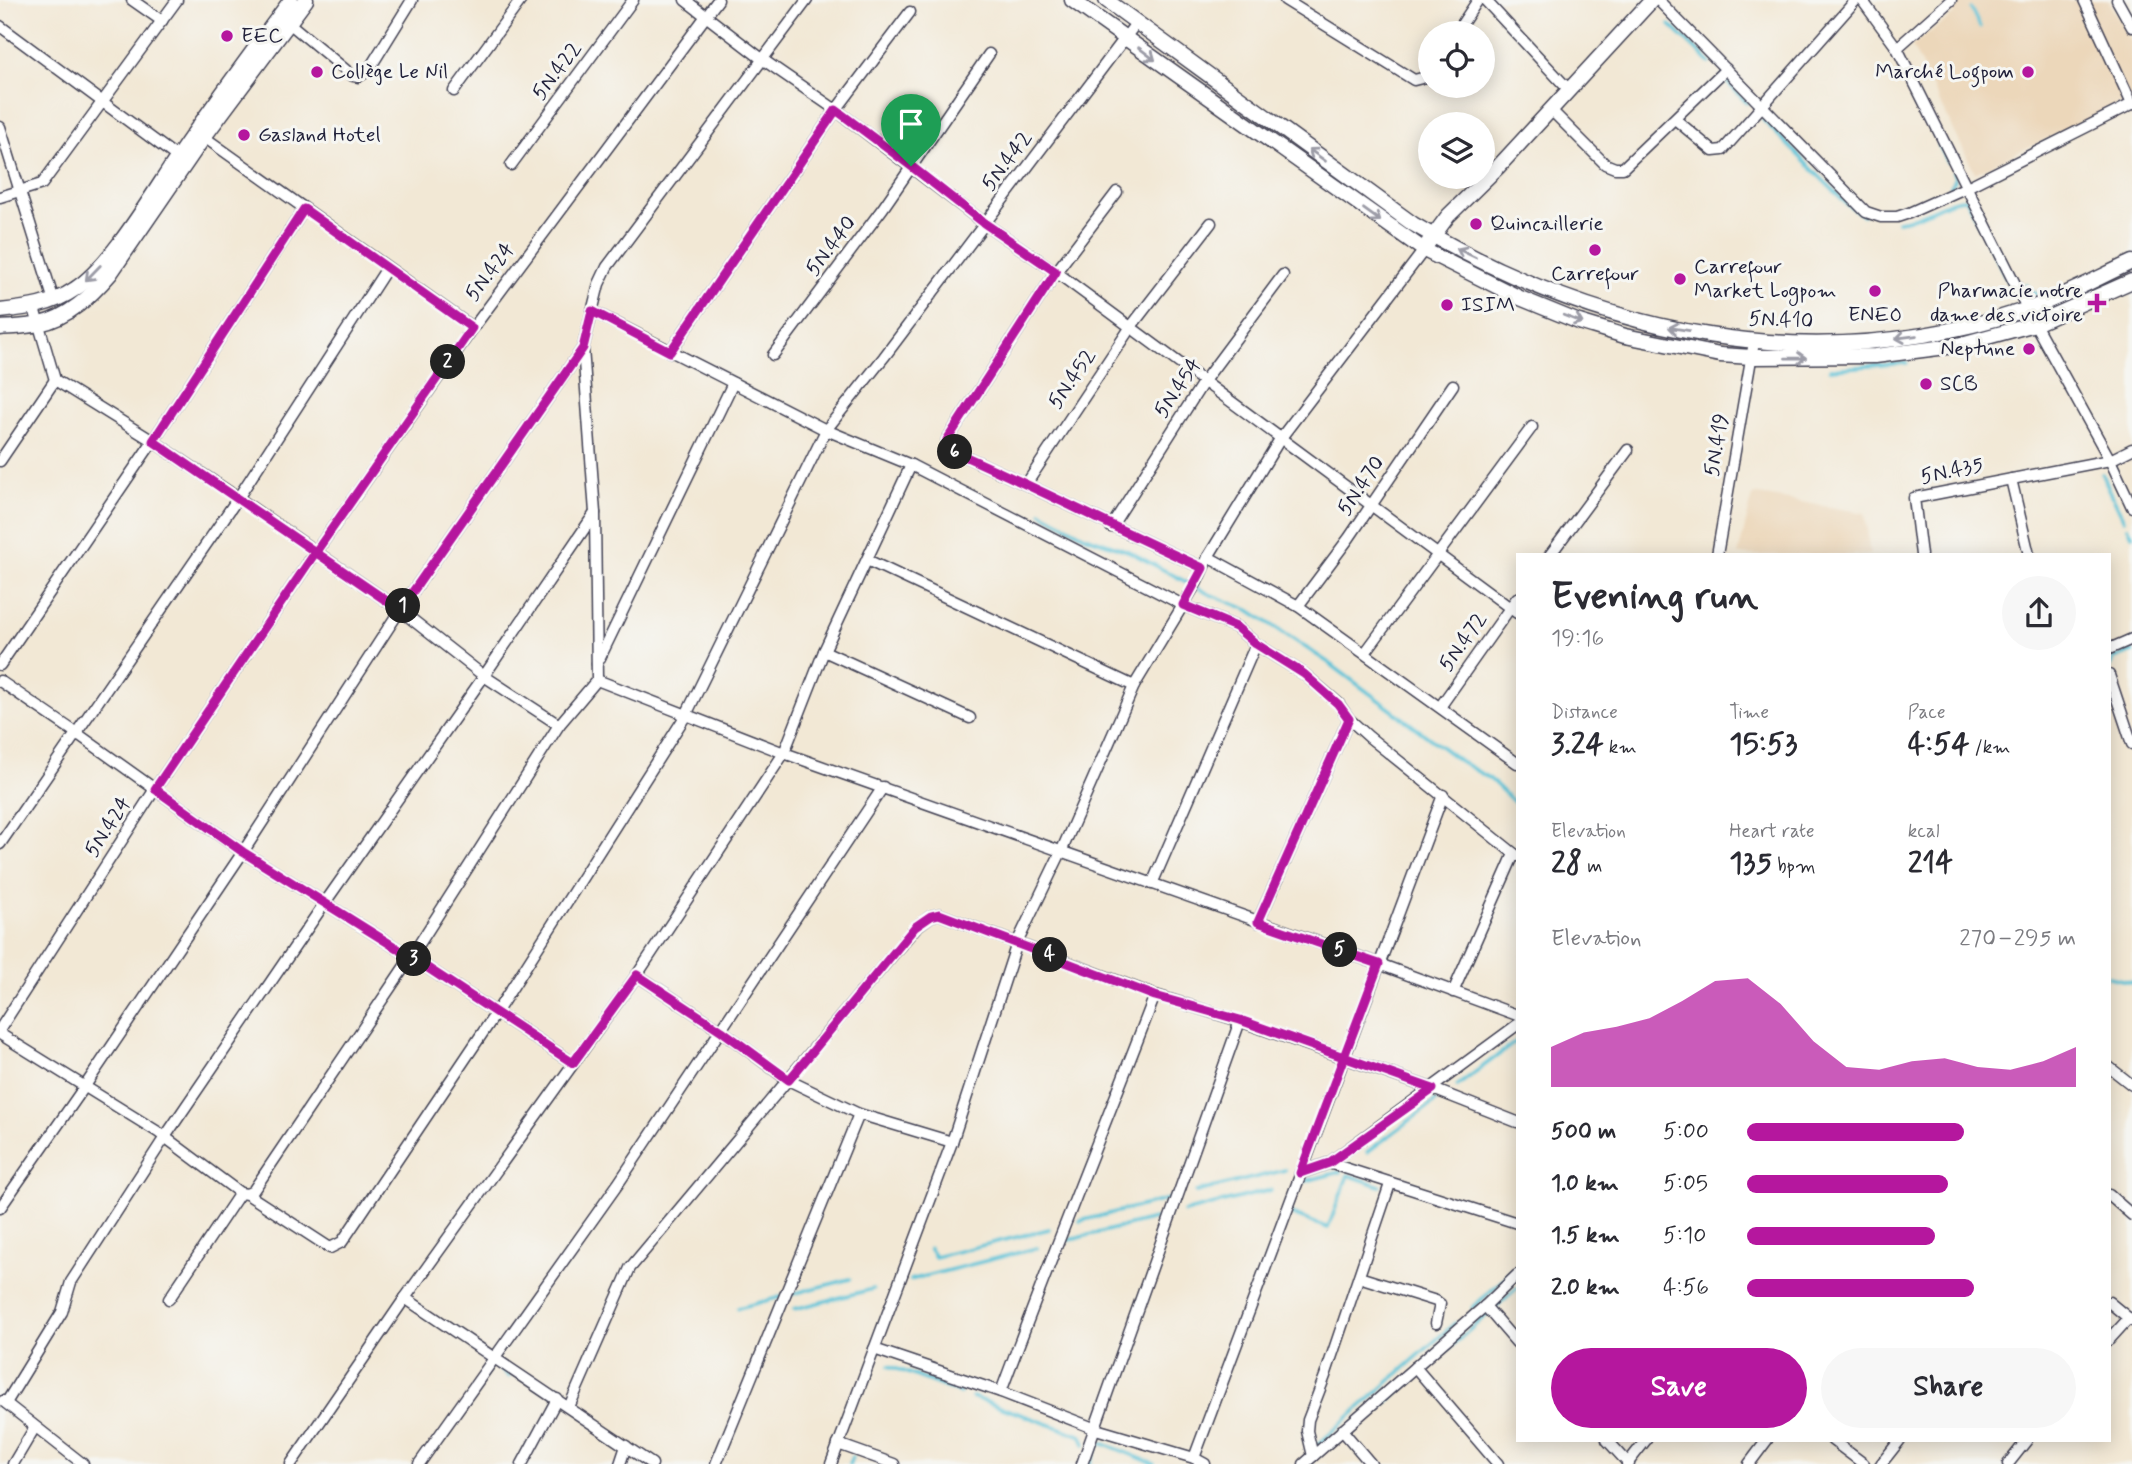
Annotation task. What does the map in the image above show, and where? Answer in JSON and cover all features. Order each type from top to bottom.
[{"type":"main road","points":[[1072,0],[1424,250],[1509,293],[1579,322],[1720,355],[1752,358],[1850,357],[1954,346],[2035,324],[2132,281]]},
{"type":"main road","name":"5N.410","points":[[1106,0],[1342,173],[1433,236],[1536,287],[1582,304],[1662,327],[1754,342],[1832,343],[1897,338],[1968,326],[2028,309],[2132,262]]},
{"type":"main road","points":[[1424,250],[1448,216],[1498,167],[1652,0]]},
{"type":"main road","points":[[0,328],[40,324],[73,308],[97,289],[204,137],[289,23],[300,1]]},
{"type":"main road","points":[[0,311],[34,307],[54,301],[92,276],[177,157],[300,1]]},
{"type":"main road","points":[[1332,187],[1342,173]]},
{"type":"street","points":[[132,0],[162,21]]},
{"type":"street","points":[[0,197],[42,184],[177,0]]},
{"type":"street","points":[[289,23],[353,76],[358,76],[368,71],[412,0]]},
{"type":"street","points":[[454,91],[521,0]]},
{"type":"street","name":"5N.422","points":[[511,165],[633,0]]},
{"type":"street","points":[[685,0],[984,223],[1056,272],[1438,555],[1515,606]]},
{"type":"street","name":"5N.424","points":[[0,1032],[155,789],[315,553],[472,328],[718,0]]},
{"type":"street","points":[[169,1299],[243,1193],[253,1191],[411,957],[559,726],[597,680],[595,513],[583,348],[599,284],[607,267],[807,0]]},
{"type":"street","points":[[1285,0],[1414,80],[1418,79]]},
{"type":"street","points":[[1464,21],[1478,0]]},
{"type":"street","points":[[1485,0],[1569,90]]},
{"type":"street","points":[[1658,0],[1866,212],[1881,217],[1897,217],[1967,187],[2132,104],[2084,0]]},
{"type":"street","points":[[1675,119],[1713,151],[1723,150],[1856,0]]},
{"type":"street","points":[[1862,0],[1897,48],[2035,324],[2110,460],[2132,507]]},
{"type":"street","points":[[1897,48],[1951,0]]},
{"type":"street","points":[[2117,0],[2132,26]]},
{"type":"street","points":[[670,352],[836,110],[910,12]]},
{"type":"street","name":"5N.442","points":[[243,1193],[330,1248],[342,1242],[496,1013],[686,715],[827,430],[1137,22]]},
{"type":"street","points":[[0,26],[177,157]]},
{"type":"street","name":"5N.440","points":[[774,355],[883,208],[989,54]]},
{"type":"street","points":[[1550,109],[1605,164],[1623,168],[1726,69]]},
{"type":"street","points":[[0,127],[54,301]]},
{"type":"street","points":[[204,137],[472,328]]},
{"type":"street","points":[[1117,192],[1056,272],[947,440],[953,451],[1027,483],[1111,527],[1203,568]]},
{"type":"street","points":[[0,665],[153,441],[304,209]]},
{"type":"street","name":"5N.452","points":[[1027,483],[1130,328],[1211,223]]},
{"type":"street","points":[[831,1464],[952,1142],[1017,943],[1135,686],[1197,582],[1208,557],[1280,439],[1424,250]]},
{"type":"street","points":[[0,844],[238,498],[387,268]]},
{"type":"street","name":"5N.454","points":[[1111,527],[1204,381],[1283,275]]},
{"type":"street","points":[[34,307],[55,380],[238,498],[400,610],[484,676],[559,726]]},
{"type":"street","points":[[592,311],[827,430],[911,465],[1236,627],[1256,644],[1304,674],[1338,704],[1349,719],[1516,855],[1453,992]]},
{"type":"street","name":"5N.419","points":[[1717,553],[1754,342]]},
{"type":"street","points":[[0,1208],[243,852],[400,610],[583,348]]},
{"type":"street","points":[[0,461],[55,380]]},
{"type":"street","points":[[596,667],[733,383]]},
{"type":"street","name":"5N.470","points":[[1298,606],[1349,538],[1453,385]]},
{"type":"street","points":[[1365,653],[1532,427]]},
{"type":"street","name":"5N.435","points":[[1921,553],[1914,498],[2110,460],[2132,449]]},
{"type":"street","points":[[1551,553],[1628,450]]},
{"type":"street","points":[[291,1464],[405,1298],[637,975],[784,754],[824,651],[911,465]]},
{"type":"street","name":"5N.435","points":[[2011,479],[2029,553]]},
{"type":"street","points":[[83,1464],[3,1401],[62,1312],[71,1282],[165,1137],[595,513]]},
{"type":"street","points":[[1208,557],[1298,606],[1516,758]]},
{"type":"street","points":[[867,560],[1135,686]]},
{"type":"street","name":"5N.472","points":[[1440,707],[1515,606]]},
{"type":"street","points":[[2111,648],[2132,639]]},
{"type":"street","points":[[1152,884],[1256,644]]},
{"type":"street","points":[[824,651],[970,718]]},
{"type":"street","points":[[597,680],[784,754],[1379,964],[1516,1016]]},
{"type":"street","points":[[0,681],[243,852],[573,1063]]},
{"type":"street","points":[[2111,681],[2132,744]]},
{"type":"street","points":[[1258,922],[1349,719]]},
{"type":"street","points":[[419,1464],[618,1184],[883,787]]},
{"type":"street","points":[[1194,1458],[1443,795]]},
{"type":"street","points":[[569,1407],[630,1268],[922,920],[939,914],[1155,996],[1240,1020],[1516,1122]]},
{"type":"street","points":[[637,975],[722,1031],[789,1080],[859,1114],[952,1142]]},
{"type":"street","points":[[1001,1392],[1054,1248],[1099,1142],[1155,996]]},
{"type":"street","points":[[1082,1464],[1240,1020]]},
{"type":"street","points":[[1300,1173],[1329,1163],[1516,1026]]},
{"type":"street","points":[[0,1032],[165,1137],[243,1193]]},
{"type":"street","points":[[2111,1069],[2132,1085]]},
{"type":"street","points":[[716,1464],[859,1114]]},
{"type":"street","points":[[1329,1163],[1516,1223]]},
{"type":"street","points":[[1313,1456],[1307,1431],[1308,1420],[1390,1184]]},
{"type":"street","points":[[2111,1197],[2132,1215]]},
{"type":"street","points":[[1304,1464],[1516,1276]]},
{"type":"street","points":[[1359,1277],[1436,1301],[1440,1304],[1436,1323]]},
{"type":"street","points":[[405,1298],[652,1464]]},
{"type":"street","points":[[2111,1304],[2130,1319],[2111,1338]]},
{"type":"street","points":[[1485,1306],[1516,1342]]},
{"type":"street","points":[[874,1349],[1001,1392],[1096,1429],[1194,1458],[1205,1464]]},
{"type":"street","points":[[1415,1367],[1498,1464]]},
{"type":"street","points":[[522,1464],[557,1399]]},
{"type":"street","points":[[13,1464],[35,1427]]},
{"type":"street","points":[[1342,1430],[1371,1464]]},
{"type":"street","points":[[1608,1442],[1628,1464],[1644,1442]]},
{"type":"street","points":[[1749,1464],[1766,1442]]},
{"type":"street","points":[[1835,1442],[1864,1464]]},
{"type":"street","points":[[1881,1464],[1898,1442]]},
{"type":"street","points":[[2008,1464],[2025,1442]]},
{"type":"street","points":[[838,1444],[894,1464]]},
{"type":"street","points":[[620,1464],[626,1446]]},
{"type":"shaded area","name":"Marché Logpom","points":[[1942,0],[2108,0],[2132,43],[2132,98],[1975,173],[1912,46],[1955,14]]},
{"type":"shaded area","points":[[1753,494],[1865,513],[1870,553],[1738,553]]},
{"type":"waterway","points":[[1971,9],[1980,27]]},
{"type":"waterway","points":[[1670,25],[1710,63]]},
{"type":"waterway","points":[[1722,77],[1747,103]]},
{"type":"waterway","points":[[1763,120],[1848,205],[1863,215]]},
{"type":"waterway","points":[[1939,145],[1948,162]]},
{"type":"waterway","points":[[1951,187],[1955,176],[1953,172]]},
{"type":"waterway","points":[[1898,221],[1966,199],[2009,283]]},
{"type":"waterway","points":[[2026,284],[2033,293],[2047,296]]},
{"type":"waterway","points":[[1830,369],[1907,363]]},
{"type":"waterway","points":[[2102,474],[2124,520]]},
{"type":"waterway","points":[[1041,512],[1085,536],[1128,551],[1209,594],[1249,610],[1329,663],[1460,761],[1490,779],[1516,804]]},
{"type":"waterway","points":[[2128,527],[2132,535]]},
{"type":"waterway","points":[[2111,664],[2114,659],[2132,652]]},
{"type":"waterway","points":[[2111,977],[2132,982]]},
{"type":"waterway","points":[[1457,1086],[1516,1042]]},
{"type":"waterway","points":[[1367,1152],[1436,1101]]},
{"type":"waterway","points":[[1196,1192],[1285,1170]]},
{"type":"waterway","points":[[1302,1182],[1340,1172]]},
{"type":"waterway","points":[[1288,1213],[1328,1228],[1348,1175],[1380,1186]]},
{"type":"waterway","points":[[1184,1212],[1271,1190]]},
{"type":"waterway","points":[[1080,1221],[1169,1199]]},
{"type":"waterway","points":[[1069,1240],[1154,1219]]},
{"type":"waterway","points":[[929,1248],[935,1257],[1049,1229]]},
{"type":"waterway","points":[[910,1280],[1037,1248]]},
{"type":"waterway","points":[[1472,1308],[1516,1268]]},
{"type":"waterway","points":[[738,1308],[850,1279]]},
{"type":"waterway","points":[[794,1309],[873,1289]]},
{"type":"waterway","points":[[1422,1372],[1516,1289]]},
{"type":"waterway","points":[[1314,1448],[1455,1323]]},
{"type":"waterway","points":[[889,1366],[960,1393]]},
{"type":"waterway","points":[[499,1368],[509,1377]]},
{"type":"waterway","points":[[1352,1432],[1414,1378]]},
{"type":"waterway","points":[[972,1397],[1082,1436],[1085,1444]]},
{"type":"waterway","points":[[1090,1464],[1099,1443],[1107,1445]]},
{"type":"waterway","points":[[1110,1446],[1154,1464]]},
{"type":"waterway","points":[[849,1464],[852,1457]]},
{"type":"place","name":"EEC","points":[[227,36]]},
{"type":"place","name":"Collège Le Nil","points":[[317,72]]},
{"type":"place","name":"Marché Logpom","points":[[2028,72]]},
{"type":"place","name":"Gasland Hotel","points":[[244,135]]},
{"type":"place","name":"Quincaillerie","points":[[1476,224]]},
{"type":"place","name":"Carrefour","points":[[1595,250]]},
{"type":"place","name":"Carrefour Market Logpom","points":[[1680,279]]},
{"type":"place","name":"ENEO","points":[[1875,291]]},
{"type":"place","name":"Pharmacie notre dame des victoire","points":[[2097,303]]},
{"type":"place","name":"ISIM","points":[[1447,305]]},
{"type":"place","name":"Neptune","points":[[2029,349]]},
{"type":"place","name":"SCB","points":[[1926,384]]},
{"type":"route","points":[[911,166],[836,110],[670,352],[592,311],[583,348],[400,610],[315,553],[153,441],[304,209],[472,328],[315,553],[155,789],[243,852],[573,1063],[637,975],[722,1031],[789,1080],[915,927],[922,920],[939,914],[1155,996],[1240,1020],[1292,1039],[1344,1057],[1433,1089],[1329,1163],[1300,1173],[1344,1057],[1379,964],[1258,922],[1349,719],[1338,704],[1304,674],[1256,644],[1236,627],[1183,605],[1203,568],[1093,518],[1027,483],[953,451],[947,440],[1056,272],[984,223],[911,166]]}]
